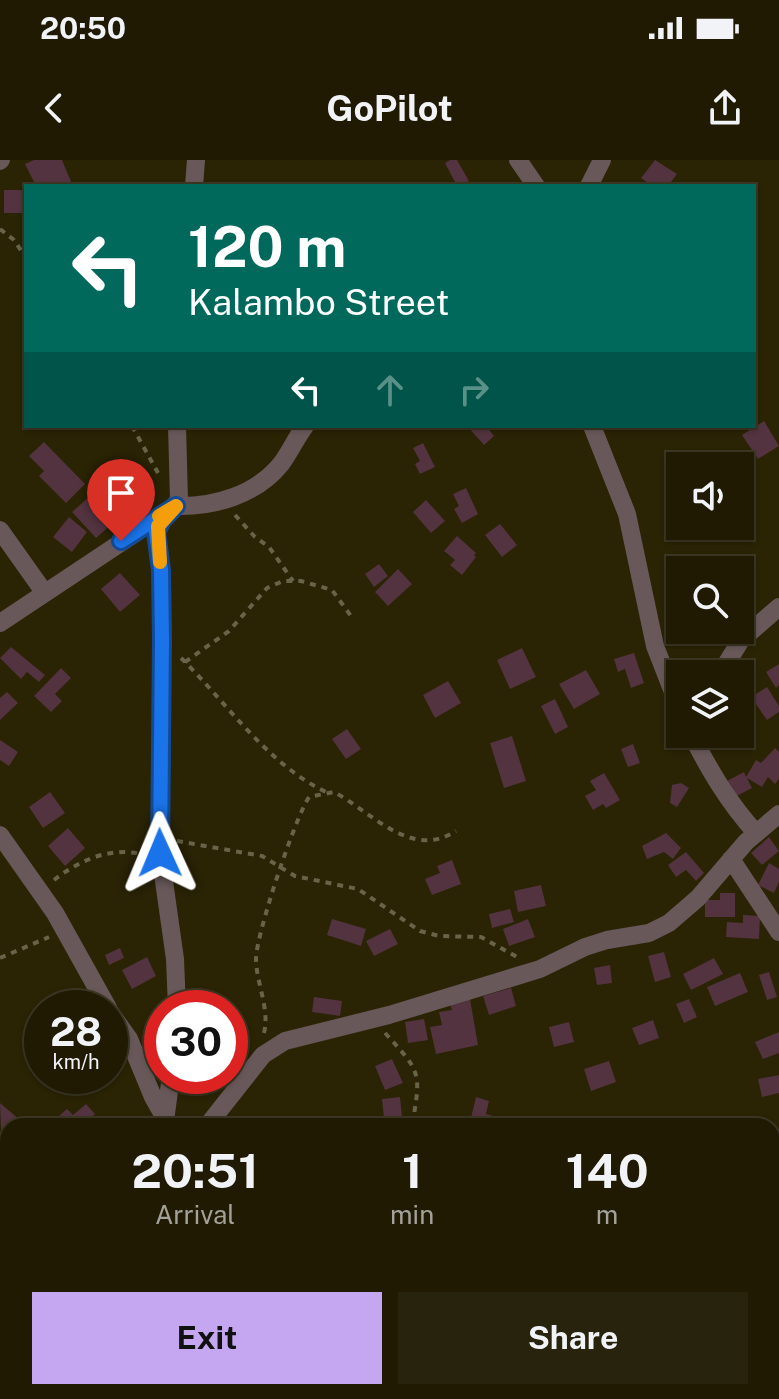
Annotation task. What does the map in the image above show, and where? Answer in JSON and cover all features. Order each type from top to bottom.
[{"type":"street","points":[[194,184],[196,160]]},
{"type":"street","points":[[518,160],[535,184]]},
{"type":"street","points":[[590,184],[602,160]]},
{"type":"street","points":[[176,990],[160,846],[162,640],[161,570],[156,532],[162,520],[176,506],[181,481],[176,452],[177,428]]},
{"type":"street","points":[[0,623],[176,506],[200,506],[225,500],[270,475],[304,428]]},
{"type":"street","points":[[593,428],[627,514],[655,646],[666,674]]},
{"type":"street","points":[[0,530],[44,592]]},
{"type":"street","points":[[729,660],[741,640],[779,607]]},
{"type":"street","points":[[700,748],[712,777],[733,808],[756,833]]},
{"type":"street","points":[[213,1118],[263,1055],[285,1041],[361,1023],[540,969],[585,947],[649,933],[669,923],[698,898],[756,833],[779,814]]},
{"type":"street","points":[[0,835],[40,891],[98,990]]},
{"type":"street","points":[[731,859],[779,932]]},
{"type":"street","points":[[128,1038],[163,1118]]},
{"type":"street","points":[[166,1118],[169,1094]]},
{"type":"path","points":[[0,229],[14,240],[24,255]]},
{"type":"path","points":[[133,428],[176,506]]},
{"type":"path","points":[[225,500],[242,526],[269,547],[293,581]]},
{"type":"path","points":[[185,662],[229,631],[267,588],[293,581],[332,590],[351,616]]},
{"type":"path","points":[[162,640],[285,767],[305,782],[350,801],[414,841],[443,839],[456,831]]},
{"type":"path","points":[[263,1055],[265,1012],[256,957],[264,917],[306,802],[316,794],[326,792]]},
{"type":"path","points":[[40,891],[76,864],[113,851],[160,846],[266,857],[282,870],[314,882],[358,889],[420,931],[439,936],[481,937],[540,969]]},
{"type":"path","points":[[0,958],[65,931]]},
{"type":"path","points":[[361,1023],[383,1032],[417,1071],[419,1076],[413,1118]]},
{"type":"building","points":[[34,160],[62,160],[72,184],[35,184],[25,164]]},
{"type":"building","points":[[457,160],[469,181],[456,184],[445,163]]},
{"type":"building","points":[[655,160],[677,174],[670,184],[649,184],[641,178]]},
{"type":"building","points":[[4,190],[24,190],[24,213],[4,213]]},
{"type":"building","points":[[764,421],[779,446],[758,459],[742,435]]},
{"type":"building","points":[[469,428],[488,428],[494,436],[484,445]]},
{"type":"building","points":[[44,442],[85,484],[66,503],[39,476],[44,471],[29,456]]},
{"type":"building","points":[[423,443],[435,467],[420,474],[415,464],[420,461],[413,448]]},
{"type":"building","points":[[117,471],[145,492],[121,517],[110,507],[114,503],[97,481],[105,475],[109,479]]},
{"type":"building","points":[[466,488],[478,514],[462,523],[454,509],[459,506],[453,494]]},
{"type":"building","points":[[89,497],[113,523],[96,538],[72,512]]},
{"type":"building","points":[[426,500],[445,521],[431,533],[413,512]]},
{"type":"building","points":[[69,517],[87,532],[72,552],[53,537]]},
{"type":"building","points":[[500,524],[517,545],[502,557],[485,535]]},
{"type":"building","points":[[457,536],[476,553],[462,575],[450,565],[455,560],[444,551]]},
{"type":"building","points":[[379,564],[388,576],[374,587],[365,574]]},
{"type":"building","points":[[398,569],[412,584],[388,606],[375,592]]},
{"type":"building","points":[[120,573],[140,595],[120,612],[101,589]]},
{"type":"building","points":[[11,647],[45,675],[39,682],[27,672],[21,679],[0,658]]},
{"type":"building","points":[[522,648],[536,677],[510,689],[497,660]]},
{"type":"building","points":[[634,653],[644,683],[631,688],[625,669],[618,672],[614,659]]},
{"type":"building","points":[[779,664],[779,685],[776,688],[766,672]]},
{"type":"building","points":[[61,668],[71,678],[55,694],[62,701],[51,712],[34,696]]},
{"type":"building","points":[[586,670],[600,694],[574,709],[559,684]]},
{"type":"building","points":[[448,681],[461,703],[435,718],[423,695]]},
{"type":"building","points":[[767,687],[779,706],[779,712],[767,720],[754,701],[754,695]]},
{"type":"building","points":[[7,692],[18,703],[0,720],[0,698]]},
{"type":"building","points":[[555,699],[568,727],[555,734],[541,706]]},
{"type":"building","points":[[347,729],[361,749],[346,759],[332,739]]},
{"type":"building","points":[[512,736],[526,781],[504,788],[490,743]]},
{"type":"building","points":[[0,740],[18,752],[9,766],[0,760]]},
{"type":"building","points":[[633,744],[640,763],[628,767],[621,749]]},
{"type":"building","points":[[775,748],[779,752],[779,779],[775,784],[768,777],[762,787],[747,778],[752,788],[733,798],[725,782],[744,772],[746,777],[756,760],[761,763]]},
{"type":"building","points":[[604,773],[620,800],[606,808],[603,804],[593,810],[585,796],[596,790],[590,781]]},
{"type":"building","points":[[681,783],[689,788],[677,807],[670,803],[672,785]]},
{"type":"building","points":[[50,792],[65,813],[43,828],[29,807]]},
{"type":"building","points":[[68,828],[85,848],[65,866],[48,846]]},
{"type":"building","points":[[666,833],[681,848],[673,859],[664,852],[647,859],[642,846]]},
{"type":"building","points":[[769,837],[779,851],[762,865],[751,853]]},
{"type":"building","points":[[686,852],[704,873],[696,881],[686,870],[676,877],[668,865]]},
{"type":"building","points":[[452,860],[461,884],[432,895],[425,879],[440,873],[437,866]]},
{"type":"building","points":[[769,863],[779,869],[779,882],[774,893],[758,885]]},
{"type":"building","points":[[541,885],[546,906],[518,912],[514,891]]},
{"type":"building","points":[[720,893],[735,893],[735,917],[705,917],[705,900],[720,900]]},
{"type":"building","points":[[510,909],[514,922],[492,928],[489,914]]},
{"type":"building","points":[[743,915],[760,916],[759,939],[726,937],[727,922],[743,923]]},
{"type":"building","points":[[332,919],[366,929],[361,946],[327,935]]},
{"type":"building","points":[[528,919],[535,937],[509,946],[503,929]]},
{"type":"building","points":[[390,929],[398,944],[374,956],[366,941]]},
{"type":"building","points":[[120,948],[124,958],[109,965],[105,955]]},
{"type":"building","points":[[664,952],[671,977],[655,982],[648,956]]},
{"type":"building","points":[[147,957],[156,976],[132,989],[122,970]]},
{"type":"building","points":[[714,958],[723,974],[691,990],[683,974]]},
{"type":"building","points":[[610,965],[612,983],[597,985],[594,968]]},
{"type":"building","points":[[769,972],[777,997],[767,1000],[759,975]]},
{"type":"building","points":[[740,973],[748,992],[715,1006],[707,987]]},
{"type":"building","points":[[511,988],[516,1006],[489,1015],[483,996]]},
{"type":"building","points":[[314,997],[342,1001],[340,1016],[312,1012]]},
{"type":"building","points":[[470,999],[478,1045],[436,1054],[430,1027],[442,1025],[439,1012],[452,1010],[450,1004]]},
{"type":"building","points":[[689,999],[697,1017],[684,1023],[676,1004]]},
{"type":"building","points":[[424,1019],[428,1040],[408,1043],[405,1022]]},
{"type":"building","points":[[653,1020],[659,1038],[639,1045],[632,1028]]},
{"type":"building","points":[[569,1022],[574,1042],[554,1047],[549,1027]]},
{"type":"building","points":[[779,1032],[779,1053],[763,1059],[755,1042]]},
{"type":"building","points":[[392,1059],[403,1083],[385,1090],[375,1066]]},
{"type":"building","points":[[609,1061],[616,1082],[591,1091],[584,1069]]},
{"type":"building","points":[[779,1075],[779,1093],[762,1097],[758,1079]]},
{"type":"building","points":[[400,1097],[402,1117],[384,1118],[382,1099]]},
{"type":"building","points":[[476,1097],[489,1101],[486,1114],[492,1118],[471,1118]]},
{"type":"building","points":[[0,1103],[18,1118],[1,1118]]},
{"type":"building","points":[[86,1104],[95,1114],[91,1118],[57,1118],[67,1109],[73,1115]]},
{"type":"slow traffic","points":[[159,516],[176,506],[162,520],[156,532],[160,562]]},
{"type":"route","points":[[121,541],[176,506],[162,520],[156,532],[161,570],[162,640],[160,853]]}]
